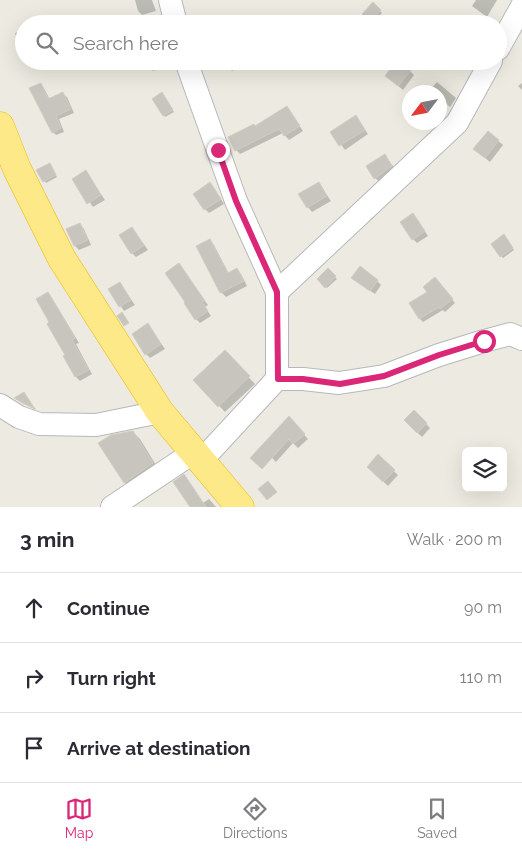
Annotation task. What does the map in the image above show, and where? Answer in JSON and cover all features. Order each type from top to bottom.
[{"type":"highway","points":[[0,126],[17,169],[62,259],[160,412],[240,507]]},
{"type":"street","points":[[170,0],[174,15]]},
{"type":"street","points":[[507,33],[522,6]]},
{"type":"street","points":[[189,70],[236,201],[277,292],[278,379]]},
{"type":"street","points":[[277,292],[457,123],[486,70]]},
{"type":"street","points":[[112,507],[197,457],[278,379],[303,379],[340,384],[384,376],[439,355],[510,334],[522,339]]},
{"type":"street","points":[[0,405],[19,418],[39,424],[96,425],[160,412]]},
{"type":"building","points":[[373,2],[381,10],[376,15],[362,14]]},
{"type":"building","points":[[389,70],[411,70],[398,86],[385,76]]},
{"type":"building","points":[[41,83],[48,99],[63,92],[71,109],[56,116],[61,128],[52,133],[29,88]]},
{"type":"building","points":[[162,92],[173,110],[163,116],[152,99]]},
{"type":"building","points":[[287,106],[300,126],[284,136],[279,129],[235,151],[228,137],[254,124],[255,126]]},
{"type":"building","points":[[356,115],[365,130],[339,146],[330,132]]},
{"type":"building","points":[[488,131],[499,140],[485,158],[473,149]]},
{"type":"building","points":[[385,154],[392,166],[374,179],[366,166]]},
{"type":"building","points":[[50,163],[56,175],[43,182],[36,170]]},
{"type":"building","points":[[86,170],[101,195],[87,204],[72,179]]},
{"type":"building","points":[[210,182],[221,199],[204,210],[193,194]]},
{"type":"building","points":[[319,182],[327,196],[307,208],[298,194]]},
{"type":"building","points":[[413,213],[425,231],[412,240],[400,222]]},
{"type":"building","points":[[80,223],[88,240],[74,246],[66,229]]},
{"type":"building","points":[[132,227],[144,245],[131,254],[119,235]]},
{"type":"building","points":[[504,234],[513,248],[500,257],[491,244]]},
{"type":"building","points":[[210,239],[228,273],[237,268],[244,281],[220,293],[196,246]]},
{"type":"building","points":[[179,263],[205,301],[202,302],[208,311],[195,320],[165,273]]},
{"type":"building","points":[[360,266],[378,280],[370,291],[351,278]]},
{"type":"building","points":[[328,268],[336,276],[325,288],[317,279]]},
{"type":"building","points":[[435,277],[453,299],[440,309],[439,307],[419,319],[409,303],[427,292],[423,287]]},
{"type":"building","points":[[120,282],[131,300],[119,307],[108,289]]},
{"type":"building","points":[[48,292],[75,338],[72,340],[89,370],[75,377],[36,299]]},
{"type":"building","points":[[122,312],[129,323],[124,326],[117,316]]},
{"type":"building","points":[[148,323],[161,344],[145,355],[132,334]]},
{"type":"building","points":[[225,350],[250,376],[218,407],[193,380]]},
{"type":"building","points":[[24,392],[34,408],[14,398]]},
{"type":"building","points":[[414,410],[427,423],[417,433],[404,420]]},
{"type":"building","points":[[289,416],[305,434],[293,444],[289,439],[262,469],[250,458]]},
{"type":"building","points":[[133,431],[153,463],[124,483],[98,443],[111,435]]},
{"type":"building","points":[[378,454],[395,470],[383,482],[367,467]]},
{"type":"building","points":[[184,474],[206,507],[190,507],[173,482]]},
{"type":"building","points":[[268,481],[277,492],[267,500],[258,489]]},
{"type":"route","points":[[218,150],[236,201],[277,292],[278,379],[303,379],[340,384],[384,376],[439,355],[484,341]]}]
